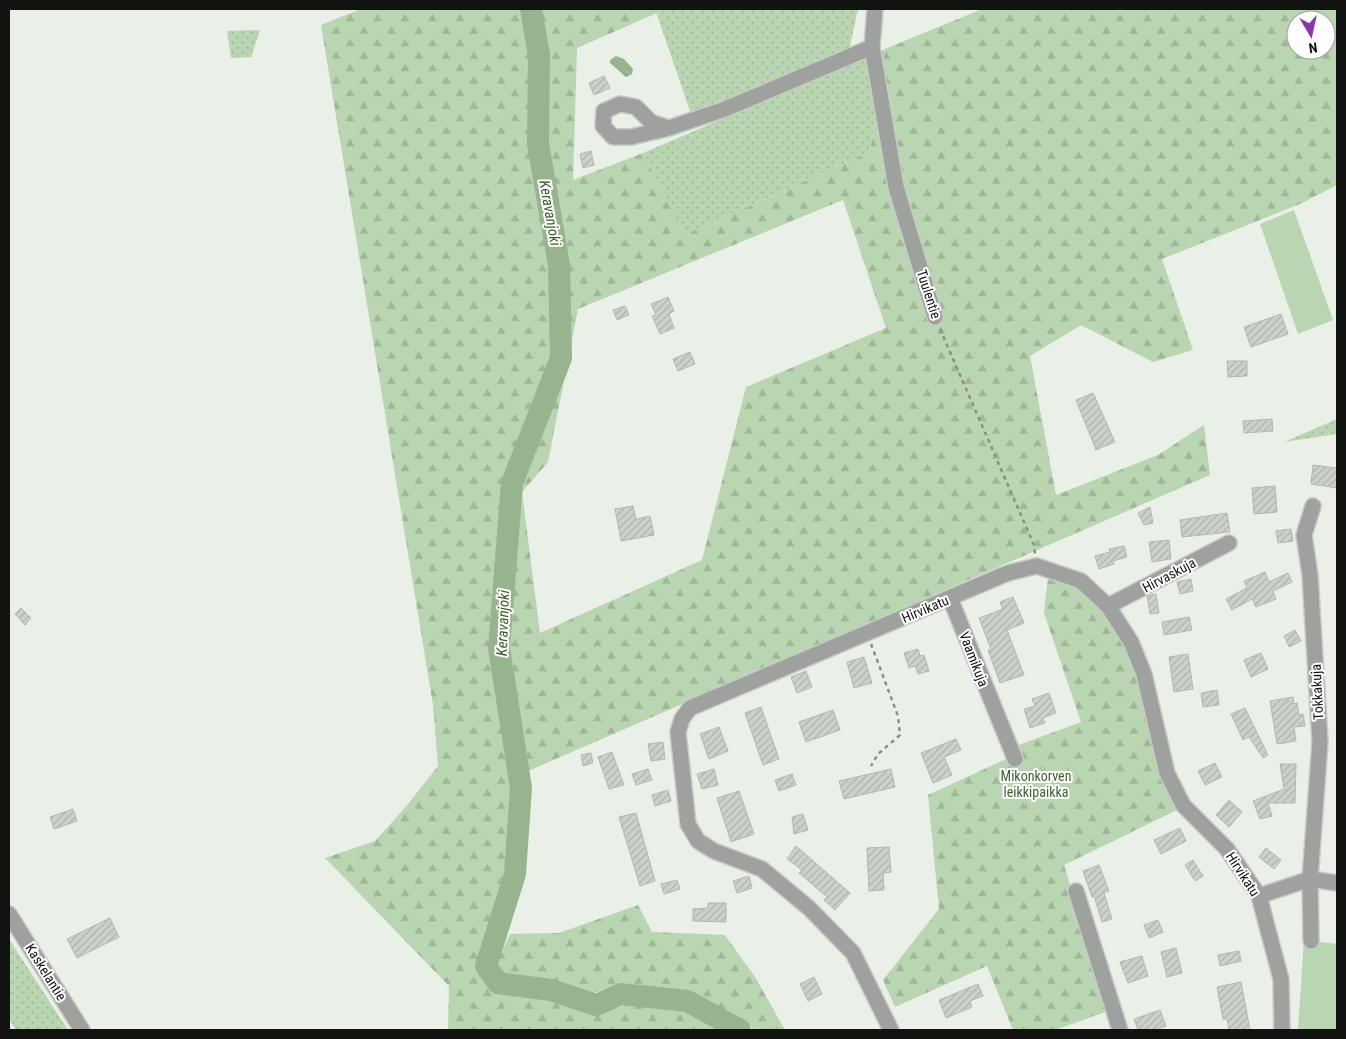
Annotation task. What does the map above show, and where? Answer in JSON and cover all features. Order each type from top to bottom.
[{"type":"street","name":"Tuulentie","points":[[875,9],[872,47],[896,187],[935,317]]},
{"type":"street","points":[[669,128],[725,109],[872,47]]},
{"type":"street","name":"Tokkakuja","points":[[1311,941],[1310,879],[1320,742],[1310,575],[1304,535],[1314,506]]},
{"type":"street","name":"Hirvaskuja","points":[[1108,606],[1229,543]]},
{"type":"street","name":"Hirvikatu","points":[[891,1030],[853,953],[809,908],[762,869],[714,851],[698,841],[688,824],[678,732],[682,719],[690,708],[1008,573],[1037,566],[1081,581],[1108,606],[1131,642],[1144,674],[1167,773],[1183,805],[1227,849],[1259,896],[1281,979],[1282,1030]]},
{"type":"street","name":"Vaamikuja","points":[[950,598],[1015,759]]},
{"type":"street","points":[[1259,896],[1310,879],[1337,883]]},
{"type":"street","points":[[1076,891],[1120,1030]]},
{"type":"street","name":"Kaskelantie","points":[[9,914],[82,1030]]},
{"type":"path","name":"Tuulentie","points":[[935,317],[1034,545],[1037,566]]},
{"type":"path","points":[[867,633],[898,716],[900,734],[878,754],[871,766]]},
{"type":"green space","points":[[361,9],[655,9],[657,13],[577,48],[573,180],[643,153],[685,235],[870,152],[885,49],[982,9],[1337,9],[1337,185],[1300,204],[1162,259],[1193,350],[1153,362],[1081,325],[1030,356],[1056,495],[1158,455],[1204,425],[1210,475],[512,778],[506,871],[478,967],[496,991],[559,1001],[598,1014],[628,1004],[685,1011],[721,1030],[448,1030],[449,986],[325,858],[375,841],[404,809],[438,766],[433,705],[321,25]],"holes":[[[843,200],[886,328],[746,387],[702,560],[540,633],[522,492],[548,462],[578,309]]]},
{"type":"green space","points":[[655,9],[858,9],[849,51],[692,117]]},
{"type":"green space","points":[[260,30],[251,57],[231,58],[227,31]]},
{"type":"green space","points":[[885,49],[870,152],[685,235],[643,153]]},
{"type":"green space","points":[[1294,210],[1333,320],[1298,334],[1260,224]]},
{"type":"green space","points":[[1337,419],[1337,434],[1284,442]]},
{"type":"green space","points":[[1048,576],[1077,586],[1105,611],[1126,647],[1143,695],[1161,775],[1177,810],[1064,865],[1108,1011],[1055,1030],[1013,1030],[987,966],[895,1007],[883,980],[939,909],[928,795],[1008,758],[1016,746],[1081,722],[1044,613]]},
{"type":"green space","name":"Mikonkorven leikkipaikka","points":[[1018,757],[1029,764],[1067,765],[1074,784],[1046,801],[1026,807],[1011,779],[1010,761]]},
{"type":"green space","points":[[638,905],[652,932],[725,935],[755,977],[785,1030],[754,1030],[749,1024],[688,991],[622,983],[593,993],[553,982],[506,975],[496,965],[510,934],[559,933]]},
{"type":"green space","points":[[9,939],[68,1030],[16,1030],[9,1019]]},
{"type":"green space","points":[[1304,940],[1337,944],[1337,1030],[1298,1030]]},
{"type":"water","points":[[616,56],[624,59],[633,69],[632,74],[626,77],[610,63],[610,60]]},
{"type":"building","points":[[604,76],[610,88],[594,95],[589,83]]},
{"type":"building","points":[[591,151],[594,165],[583,168],[580,154]]},
{"type":"building","points":[[668,297],[674,311],[669,314],[674,328],[660,334],[652,316],[656,315],[651,304]]},
{"type":"building","points":[[625,306],[629,315],[617,320],[613,310]]},
{"type":"building","points":[[1281,314],[1288,334],[1251,347],[1244,327]]},
{"type":"building","points":[[690,352],[695,364],[678,371],[673,359]]},
{"type":"building","points":[[1227,361],[1247,361],[1247,376],[1228,377]]},
{"type":"building","points":[[1093,393],[1115,442],[1096,450],[1076,400]]},
{"type":"building","points":[[1272,419],[1273,431],[1244,433],[1243,421]]},
{"type":"building","points":[[1313,465],[1337,468],[1337,488],[1311,484]]},
{"type":"building","points":[[1275,486],[1277,512],[1254,514],[1252,488]]},
{"type":"building","points":[[633,506],[636,519],[650,516],[654,535],[621,541],[615,509]]},
{"type":"building","points":[[1150,507],[1153,523],[1144,525],[1138,513]]},
{"type":"building","points":[[1227,513],[1230,532],[1182,537],[1180,520]]},
{"type":"building","points":[[1291,529],[1293,541],[1278,543],[1276,531]]},
{"type":"building","points":[[1169,540],[1171,559],[1152,562],[1149,542]]},
{"type":"building","points":[[1124,546],[1127,557],[1113,561],[1114,564],[1099,569],[1095,556],[1110,552],[1109,549]]},
{"type":"building","points":[[1265,572],[1269,582],[1288,573],[1292,582],[1273,591],[1276,599],[1256,607],[1252,599],[1232,610],[1226,599],[1247,588],[1244,581]]},
{"type":"building","points":[[1191,579],[1193,591],[1180,594],[1177,582]]},
{"type":"building","points":[[1156,594],[1159,613],[1150,614],[1147,596]]},
{"type":"building","points":[[1013,597],[1024,623],[1007,630],[1024,675],[1000,683],[988,650],[991,649],[979,618],[1003,609],[1000,602]]},
{"type":"building","points":[[21,608],[31,618],[25,625],[15,614]]},
{"type":"building","points":[[1189,617],[1192,630],[1164,635],[1162,622]]},
{"type":"building","points":[[1295,630],[1301,641],[1289,647],[1284,636]]},
{"type":"building","points":[[918,649],[920,656],[924,655],[929,671],[918,674],[915,666],[909,668],[904,653]]},
{"type":"building","points":[[1261,653],[1268,669],[1251,677],[1244,660]]},
{"type":"building","points":[[1188,654],[1193,689],[1174,692],[1169,657]]},
{"type":"building","points":[[864,657],[872,683],[854,688],[847,662]]},
{"type":"building","points":[[806,671],[812,687],[797,693],[791,677]]},
{"type":"building","points":[[1217,690],[1219,705],[1203,707],[1201,693]]},
{"type":"building","points":[[1049,693],[1056,713],[1043,718],[1045,723],[1030,728],[1024,709],[1035,706],[1032,699]]},
{"type":"building","points":[[1293,697],[1294,704],[1297,703],[1299,715],[1303,714],[1305,726],[1294,727],[1296,741],[1277,744],[1270,701]]},
{"type":"building","points":[[761,707],[779,759],[763,765],[745,713]]},
{"type":"building","points":[[1245,708],[1268,755],[1263,758],[1249,737],[1243,740],[1231,714]]},
{"type":"building","points":[[833,710],[840,730],[806,742],[799,722]]},
{"type":"building","points":[[719,727],[728,751],[709,759],[700,734]]},
{"type":"building","points":[[956,739],[961,750],[944,757],[952,775],[933,783],[921,753]]},
{"type":"building","points":[[663,742],[665,759],[651,761],[648,744]]},
{"type":"building","points":[[612,752],[624,785],[609,789],[598,757]]},
{"type":"building","points":[[591,753],[593,763],[583,766],[581,755]]},
{"type":"building","points":[[1215,763],[1222,777],[1205,785],[1198,771]]},
{"type":"building","points":[[1280,764],[1296,764],[1295,803],[1268,803],[1272,816],[1260,819],[1253,801],[1284,789]]},
{"type":"building","points":[[648,769],[652,780],[636,785],[632,774]]},
{"type":"building","points":[[714,769],[718,785],[702,789],[697,774]]},
{"type":"building","points":[[891,769],[895,787],[844,799],[839,781]]},
{"type":"building","points":[[792,774],[796,785],[779,791],[775,780]]},
{"type":"building","points":[[668,790],[671,801],[655,806],[652,795]]},
{"type":"building","points":[[739,791],[754,834],[731,842],[717,798]]},
{"type":"building","points":[[1229,800],[1242,812],[1229,827],[1216,815]]},
{"type":"building","points":[[73,809],[77,821],[54,829],[50,817]]},
{"type":"building","points":[[636,813],[655,881],[640,886],[619,817]]},
{"type":"building","points":[[803,814],[808,830],[794,834],[792,817]]},
{"type":"building","points":[[1180,828],[1186,841],[1161,854],[1154,840]]},
{"type":"building","points":[[796,846],[850,893],[835,910],[824,900],[827,897],[799,873],[802,870],[787,859]]},
{"type":"building","points":[[889,847],[891,872],[883,873],[884,890],[869,891],[867,848]]},
{"type":"building","points":[[1266,848],[1281,860],[1274,869],[1259,857]]},
{"type":"building","points":[[1193,860],[1203,876],[1195,881],[1185,865]]},
{"type":"building","points":[[1099,865],[1109,891],[1104,893],[1112,919],[1102,922],[1094,896],[1092,897],[1083,871]]},
{"type":"building","points":[[749,876],[752,888],[737,893],[733,881]]},
{"type":"building","points":[[677,880],[680,889],[664,894],[661,884]]},
{"type":"building","points":[[708,903],[726,903],[726,922],[693,921],[693,909],[708,908]]},
{"type":"building","points":[[110,918],[119,937],[77,958],[67,939]]},
{"type":"building","points":[[1158,920],[1163,932],[1149,938],[1144,925]]},
{"type":"building","points":[[1176,948],[1182,973],[1167,977],[1161,952]]},
{"type":"building","points":[[1239,951],[1241,961],[1220,966],[1218,955]]},
{"type":"building","points":[[1142,956],[1148,976],[1128,983],[1120,962]]},
{"type":"building","points":[[814,977],[822,994],[808,1001],[800,984]]},
{"type":"building","points":[[1241,982],[1250,1030],[1229,1030],[1227,1019],[1223,1019],[1217,987]]},
{"type":"building","points":[[978,984],[983,996],[970,1001],[972,1007],[946,1018],[939,1000]]},
{"type":"building","points":[[1160,1010],[1166,1026],[1155,1030],[1138,1030],[1134,1019]]},
{"type":"waterway","name":"Keravanjoki","points":[[531,9],[539,55],[538,144],[559,265],[561,358],[512,483],[499,648],[521,788],[515,874],[486,966],[498,983],[551,990],[596,1005],[621,994],[687,1001],[740,1030]]}]
